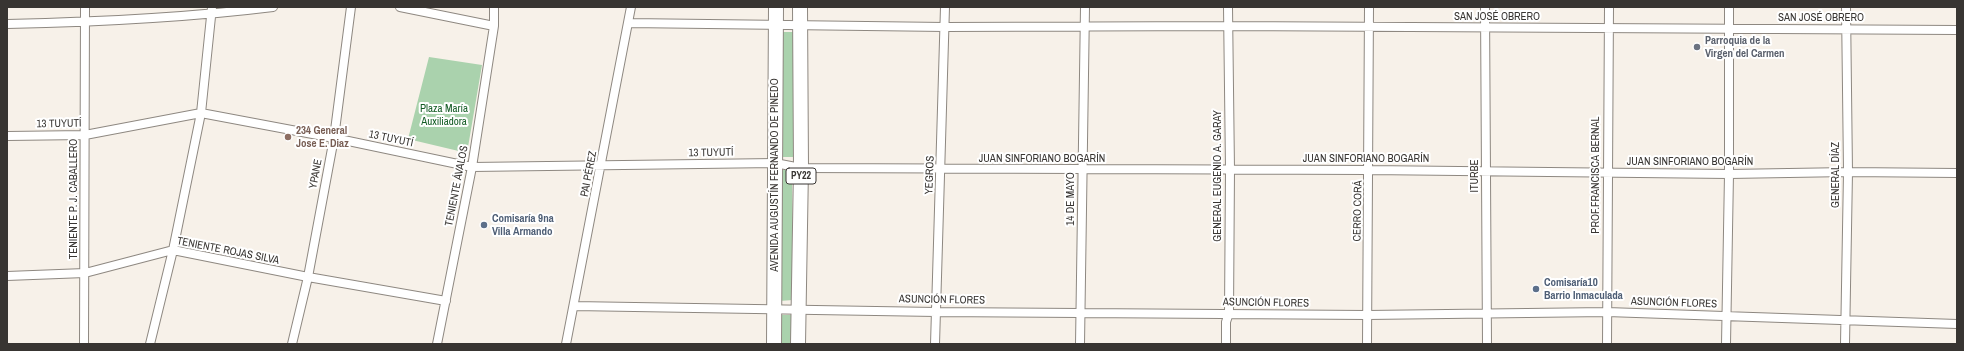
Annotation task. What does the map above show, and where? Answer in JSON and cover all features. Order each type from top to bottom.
[{"type":"highway","name":"AVENIDA AUGUSTÍN FERNANDO DE PINEDO","points":[[774,344],[776,7]]},
{"type":"highway","name":"PY22","points":[[798,344],[801,168],[800,7]]},
{"type":"street","name":"TENIENTE P. J. CABALLERO","points":[[84,344],[86,7]]},
{"type":"street","points":[[7,24],[85,22],[273,7]]},
{"type":"street","name":"YPANE","points":[[292,344],[308,277],[334,138],[351,7]]},
{"type":"street","points":[[400,7],[494,26]]},
{"type":"street","name":"TENIENTE ÁVALOS","points":[[437,344],[472,167],[494,26],[494,7]]},
{"type":"street","name":"PAI PÉREZ","points":[[566,344],[602,166],[631,7]]},
{"type":"street","name":"YEGROS","points":[[935,344],[942,169],[945,7]]},
{"type":"street","name":"14 DE MAYO","points":[[1080,344],[1085,7]]},
{"type":"street","name":"GENERAL EUGENIO A. GARAY","points":[[1226,344],[1226,322],[1229,313],[1230,170],[1228,7]]},
{"type":"street","name":"CERRO CORÁ","points":[[1367,344],[1369,7]]},
{"type":"street","name":"ITURBE","points":[[1486,7],[1487,344]]},
{"type":"street","name":"PROF.FRANCISCA BERNAL","points":[[1607,344],[1609,7]]},
{"type":"street","points":[[1726,344],[1729,174],[1729,7]]},
{"type":"street","name":"GENERAL DÍAZ","points":[[1845,344],[1848,172],[1846,7]]},
{"type":"street","points":[[150,344],[173,250],[201,113],[212,11]]},
{"type":"street","name":"SAN JOSÉ OBRERO","points":[[629,23],[945,27],[1228,26],[1485,29],[1728,28],[1957,30]]},
{"type":"street","name":"13 TUYUTÍ","points":[[7,136],[85,135],[201,113],[334,138],[472,167],[775,163]]},
{"type":"street","name":"JUAN SINFORIANO BOGARÍN","points":[[775,163],[801,168],[1369,170],[1729,174],[1848,172],[1957,173]]},
{"type":"street","name":"TENIENTE ROJAS SILVA","points":[[7,276],[84,272],[173,250],[308,277],[446,301]]},
{"type":"street","name":"ASUNCIÓN FLORES","points":[[574,306],[798,308],[936,312],[1368,315],[1607,312],[1957,324]]},
{"type":"green space","points":[[780,32],[793,32],[793,157],[781,157]]},
{"type":"green space","name":"Plaza María Auxiliadora","points":[[429,57],[482,65],[467,153],[408,139]]},
{"type":"green space","points":[[778,170],[792,170],[793,300],[779,301]]},
{"type":"green space","points":[[779,315],[792,315],[792,344],[779,344]]},
{"type":"place","name":"Parroquia de la Virgen del Carmen","points":[[1697,47]]},
{"type":"place","name":"234 General Jose E. Diaz","points":[[288,137]]},
{"type":"place","name":"Comisaría 9na Villa Armando","points":[[484,225]]},
{"type":"place","name":"Comisaría10 Barrio Inmaculada","points":[[1536,289]]}]
